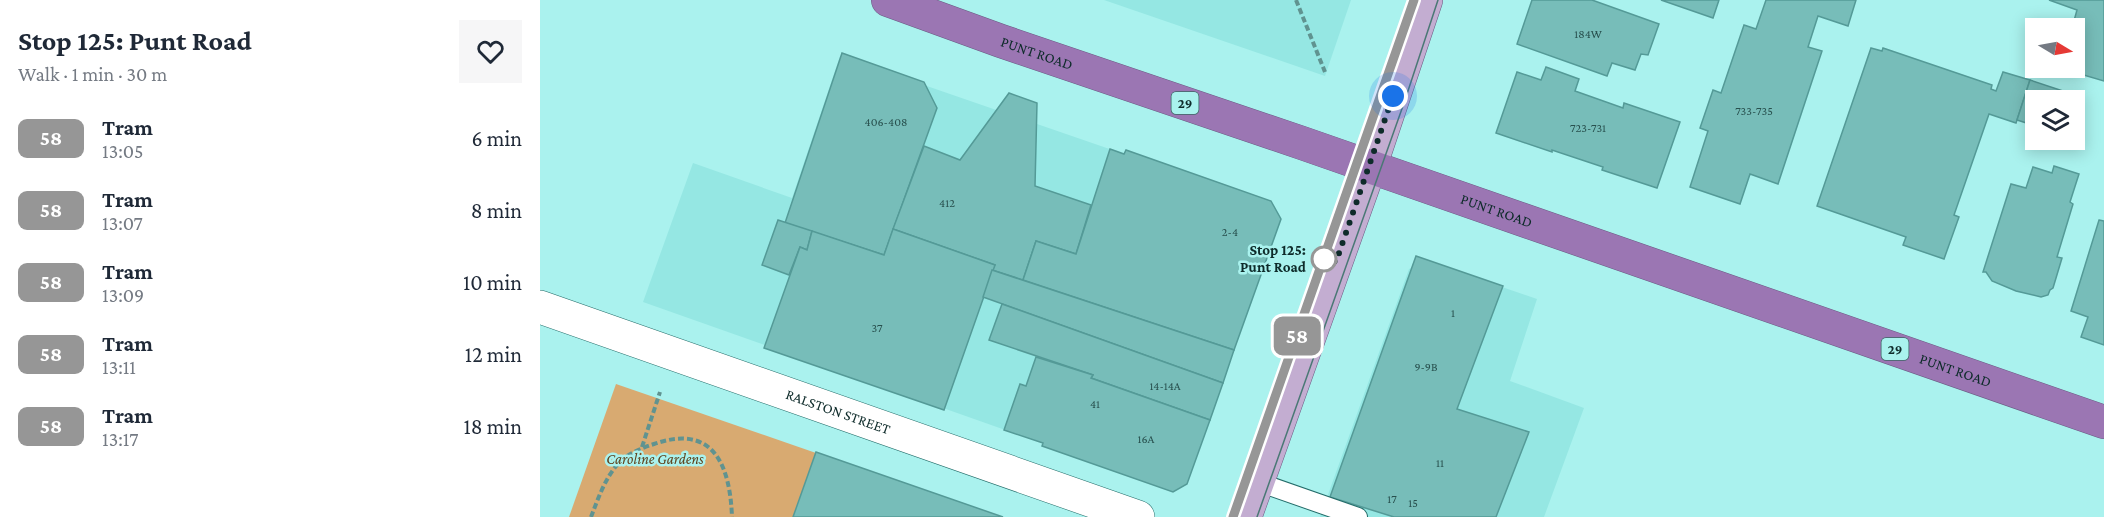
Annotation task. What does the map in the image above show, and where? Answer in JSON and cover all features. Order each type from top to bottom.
[{"type":"highway","name":"PUNT ROAD","points":[[888,0],[1012,45],[2104,422]]},
{"type":"main road","points":[[1245,517],[1370,167],[1426,0]]},
{"type":"street","name":"RALSTON STREET","points":[[540,307],[1138,517]]},
{"type":"lane","points":[[1258,482],[1358,517]]},
{"type":"path","points":[[1296,0],[1326,72]]},
{"type":"path","points":[[642,448],[662,387]]},
{"type":"path","points":[[591,517],[608,479],[619,462],[642,448],[683,437],[709,446],[720,459],[729,481],[732,517]]},
{"type":"shaded area","points":[[1104,0],[1351,0],[1325,76]]},
{"type":"shaded area","points":[[840,56],[1269,204],[1278,220],[1186,482],[1172,489],[643,302],[693,163],[792,198]]},
{"type":"shaded area","points":[[1426,261],[1537,299],[1510,381],[1584,408],[1544,517],[1320,517],[1409,269]]},
{"type":"green space","name":"Caroline Gardens","points":[[616,384],[816,453],[793,517],[569,517]]},
{"type":"building","points":[[1532,0],[1592,0],[1659,24],[1648,55],[1641,54],[1635,70],[1612,63],[1607,76],[1517,44]]},
{"type":"building","points":[[1661,0],[1719,0],[1713,18]]},
{"type":"building","points":[[1766,0],[1856,0],[1848,26],[1818,16],[1808,47],[1822,51],[1778,184],[1750,174],[1740,204],[1690,187],[1708,131],[1700,128],[1713,90],[1721,93],[1744,25],[1756,29]]},
{"type":"building","points":[[2049,0],[2104,0],[2104,81],[2085,75],[2085,18],[2075,18],[2077,10]]},
{"type":"building","points":[[1871,48],[1882,51],[1883,48],[1992,85],[1991,89],[1996,91],[2003,72],[2030,80],[2016,123],[1989,114],[1954,215],[1959,217],[1944,259],[1903,245],[1906,237],[1817,206]]},
{"type":"building","points":[[842,53],[924,82],[937,108],[884,255],[785,223]]},
{"type":"building","points":[[1546,67],[1579,79],[1575,91],[1623,108],[1624,103],[1680,122],[1657,188],[1602,170],[1603,167],[1496,133],[1517,72],[1541,80]]},
{"type":"building","points":[[2030,80],[2060,90],[2027,90]]},
{"type":"building","points":[[1009,93],[1037,103],[1035,186],[1091,205],[1076,254],[1036,241],[1023,280],[992,270],[995,265],[893,229],[924,146],[960,160]]},
{"type":"building","points":[[2025,95],[2025,123],[2017,120]]},
{"type":"building","points":[[1110,149],[1124,154],[1126,150],[1271,201],[1281,219],[1234,350],[1023,280],[1036,241],[1076,254]]},
{"type":"building","points":[[2054,166],[2079,174],[2070,202],[2073,204],[2057,257],[2062,258],[2053,288],[2048,295],[2041,297],[2016,291],[1992,281],[1986,272],[1983,272],[2011,184],[2026,188],[2033,167],[2052,173]]},
{"type":"building","points":[[778,220],[812,231],[807,250],[800,247],[789,275],[762,265]]},
{"type":"building","points":[[2099,220],[2104,221],[2104,345],[2081,337],[2088,317],[2071,311]]},
{"type":"building","points":[[893,229],[995,265],[944,410],[764,348],[800,247],[807,250],[812,231],[884,255]]},
{"type":"building","points":[[1416,256],[1503,286],[1457,409],[1529,432],[1496,517],[1394,517],[1330,497]]},
{"type":"building","points":[[992,270],[1234,350],[1223,383],[983,297]]},
{"type":"building","points":[[1002,304],[1223,383],[1210,420],[1091,378],[1093,375],[989,340]]},
{"type":"building","points":[[1036,357],[1093,375],[1091,378],[1210,420],[1187,484],[1173,492],[1042,446],[1043,443],[1004,430],[1020,384],[1026,386]]},
{"type":"building","points":[[816,452],[1003,517],[793,517]]},
{"type":"tram line","points":[[1233,517],[1414,0]]},
{"type":"tram line","name":"58","points":[[1233,517],[1414,0]]},
{"type":"tram line","points":[[1257,517],[1404,103],[1438,0]]},
{"type":"place","name":"Stop 125: Punt Road","points":[[1324,259]]},
{"type":"route","points":[[1324,259],[1336,262],[1393,96]]}]
